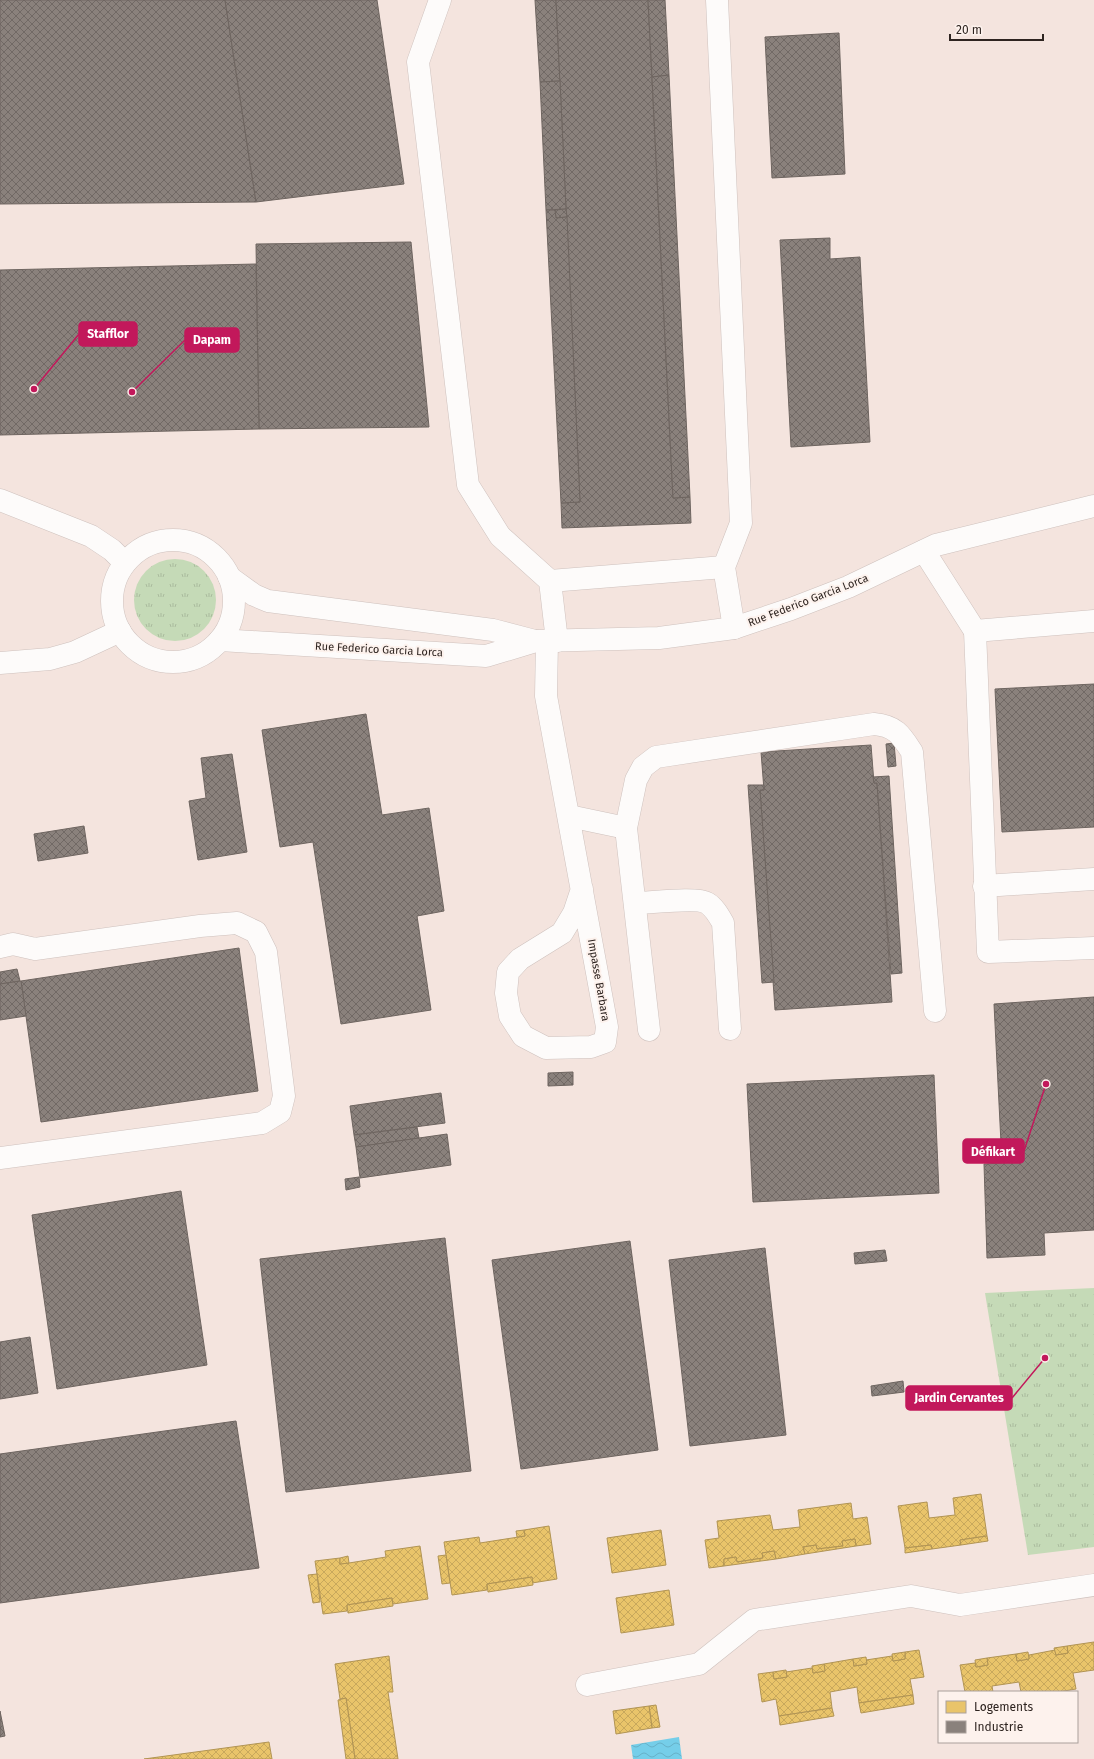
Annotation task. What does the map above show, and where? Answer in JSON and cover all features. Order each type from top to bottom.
[{"type":"street","points":[[440,0],[418,62],[468,485],[500,536],[550,581],[724,567]]},
{"type":"street","points":[[717,0],[741,523],[724,567],[734,628]]},
{"type":"street","points":[[0,500],[91,536],[112,550],[125,563]]},
{"type":"street","name":"Rue Federico Garcia Lorca","points":[[220,640],[486,656],[547,641],[659,638],[734,628],[791,609],[848,587],[936,545],[1094,506]]},
{"type":"street","points":[[175,540],[198,546],[208,551],[224,567],[229,577],[234,603],[230,623],[220,640],[213,647],[198,657],[180,662],[162,661],[137,650],[124,638],[113,614],[112,596],[116,578],[125,563],[133,555],[153,543],[175,540]]},
{"type":"street","points":[[924,551],[975,631],[984,886],[988,952],[1094,948]]},
{"type":"street","name":"Rue Federico Garcia Lorca","points":[[229,577],[254,595],[268,601],[493,630],[547,641]]},
{"type":"street","name":"Impasse Barbara","points":[[550,581],[546,696],[582,889],[607,1027],[605,1042],[591,1047],[546,1048],[523,1036],[510,1016],[506,993],[508,972],[520,959],[562,933],[574,912],[582,889]]},
{"type":"street","points":[[975,631],[1094,621]]},
{"type":"street","points":[[0,663],[50,659],[75,652],[120,631]]},
{"type":"street","points":[[649,1030],[626,828],[636,780],[643,767],[656,757],[874,724],[888,726],[900,734],[912,752],[935,1011]]},
{"type":"street","points":[[568,816],[626,828]]},
{"type":"street","points":[[984,886],[1094,879]]},
{"type":"street","points":[[635,903],[693,901],[707,903],[717,913],[722,923],[730,1029]]},
{"type":"street","points":[[0,947],[14,944],[35,949],[200,926],[237,924],[256,932],[266,952],[284,1096],[280,1112],[262,1123],[0,1158]]},
{"type":"street","points":[[587,1685],[699,1664],[754,1620],[911,1596],[960,1605],[1094,1585]]},
{"type":"green space","points":[[175,559],[191,562],[204,571],[213,584],[216,600],[213,616],[204,629],[191,638],[175,641],[159,638],[146,629],[137,616],[134,600],[137,584],[146,571],[159,562]]},
{"type":"green space","points":[[1094,1288],[1094,1547],[1028,1555],[985,1293]]},
{"type":"water","points":[[679,1737],[682,1759],[633,1759],[631,1745]]},
{"type":"building: Logements","points":[[981,1494],[987,1536],[960,1540],[961,1545],[932,1549],[931,1545],[905,1548],[898,1506],[927,1502],[929,1518],[955,1515],[953,1498]]},
{"type":"building: Logements","points":[[851,1503],[853,1519],[867,1517],[871,1544],[856,1546],[855,1539],[842,1541],[843,1546],[817,1549],[816,1545],[803,1547],[805,1554],[776,1559],[774,1551],[762,1553],[763,1558],[737,1562],[736,1557],[724,1559],[724,1566],[709,1568],[705,1540],[719,1538],[717,1521],[770,1515],[773,1530],[800,1527],[798,1510]]},
{"type":"building: Logements","points":[[549,1526],[557,1579],[532,1583],[532,1577],[487,1584],[487,1590],[452,1595],[444,1542],[479,1537],[480,1543],[525,1536],[524,1530]]},
{"type":"building: Logements","points":[[524,1530],[525,1536],[517,1537],[516,1531]]},
{"type":"building: Logements","points":[[661,1530],[666,1565],[612,1573],[607,1538]]},
{"type":"building: Logements","points":[[987,1536],[988,1541],[961,1545],[960,1540]]},
{"type":"building: Logements","points":[[855,1539],[856,1546],[805,1554],[803,1547],[816,1545],[817,1549],[843,1546],[842,1541]]},
{"type":"building: Logements","points":[[931,1545],[932,1549],[905,1553],[905,1548]]},
{"type":"building: Logements","points":[[420,1546],[428,1599],[393,1604],[392,1598],[347,1605],[347,1611],[323,1614],[315,1561],[340,1558],[340,1564],[349,1563],[386,1557],[385,1551]]},
{"type":"building: Logements","points":[[774,1551],[776,1559],[724,1566],[724,1559],[736,1557],[737,1562],[763,1558],[762,1553]]},
{"type":"building: Logements","points":[[446,1555],[450,1583],[442,1584],[438,1556]]},
{"type":"building: Logements","points":[[348,1556],[349,1563],[340,1564],[340,1558]]},
{"type":"building: Logements","points":[[317,1574],[320,1602],[313,1603],[308,1575]]},
{"type":"building: Logements","points":[[532,1577],[533,1585],[488,1592],[487,1584]]},
{"type":"building: Logements","points":[[669,1590],[674,1625],[621,1633],[616,1598]]},
{"type":"building: Logements","points":[[392,1598],[393,1606],[348,1613],[347,1605]]},
{"type":"building: Logements","points":[[1094,1642],[1094,1670],[1073,1673],[1076,1689],[1064,1691],[1021,1691],[1019,1682],[992,1686],[993,1691],[965,1691],[960,1665],[975,1663],[976,1667],[988,1665],[987,1658],[1016,1654],[1017,1661],[1029,1659],[1029,1655],[1055,1650],[1056,1655],[1068,1653],[1067,1646]]},
{"type":"building: Logements","points":[[1067,1646],[1068,1653],[1056,1655],[1054,1648]]},
{"type":"building: Logements","points":[[919,1650],[924,1677],[910,1679],[913,1695],[859,1703],[857,1687],[830,1692],[832,1708],[779,1716],[776,1699],[762,1702],[758,1674],[773,1672],[774,1679],[787,1677],[786,1672],[812,1668],[813,1673],[825,1671],[824,1664],[853,1659],[854,1666],[867,1664],[866,1660],[892,1656],[893,1661],[905,1659],[905,1652]]},
{"type":"building: Logements","points":[[905,1652],[905,1659],[893,1661],[892,1654]]},
{"type":"building: Logements","points":[[1028,1652],[1029,1659],[1017,1661],[1016,1654]]},
{"type":"building: Logements","points":[[389,1656],[393,1692],[388,1692],[398,1759],[355,1759],[346,1698],[340,1699],[335,1664]]},
{"type":"building: Logements","points":[[866,1657],[867,1664],[854,1666],[853,1659]]},
{"type":"building: Logements","points":[[987,1658],[988,1665],[976,1667],[975,1660]]},
{"type":"building: Logements","points":[[824,1664],[825,1671],[813,1673],[812,1666]]},
{"type":"building: Logements","points":[[786,1670],[787,1677],[774,1679],[773,1672]]},
{"type":"building: Logements","points":[[913,1695],[914,1704],[861,1713],[859,1703]]},
{"type":"building: Logements","points":[[346,1698],[355,1759],[346,1759],[338,1700]]},
{"type":"building: Logements","points":[[656,1705],[660,1727],[652,1728],[649,1706]]},
{"type":"building: Logements","points":[[649,1706],[652,1728],[616,1734],[613,1711]]},
{"type":"building: Logements","points":[[832,1708],[834,1716],[780,1725],[779,1716]]},
{"type":"building: Logements","points":[[269,1742],[272,1759],[144,1759]]},
{"type":"building: Industrie","points":[[0,0],[225,0],[256,202],[0,204]]},
{"type":"building: Industrie","points":[[225,0],[377,0],[404,184],[256,202]]},
{"type":"building: Industrie","points":[[535,0],[556,0],[560,81],[540,82]]},
{"type":"building: Industrie","points":[[556,0],[648,0],[673,498],[690,497],[691,523],[562,528],[561,503],[580,502]]},
{"type":"building: Industrie","points":[[648,0],[665,0],[669,75],[652,77]]},
{"type":"building: Industrie","points":[[839,33],[845,174],[772,178],[765,37]]},
{"type":"building: Industrie","points":[[669,75],[690,497],[673,498],[652,77]]},
{"type":"building: Industrie","points":[[560,81],[566,209],[546,210],[540,82]]},
{"type":"building: Industrie","points":[[566,209],[567,217],[556,218],[555,210]]},
{"type":"building: Industrie","points":[[546,210],[555,210],[556,218],[567,217],[580,502],[561,503]]},
{"type":"building: Industrie","points":[[830,238],[830,259],[860,257],[870,442],[791,447],[780,240]]},
{"type":"building: Industrie","points":[[411,242],[429,427],[259,429],[256,244]]},
{"type":"building: Industrie","points":[[256,264],[259,429],[0,435],[0,270]]},
{"type":"building: Industrie","points":[[1094,684],[1094,827],[1002,832],[995,689]]},
{"type":"building: Industrie","points":[[366,714],[382,815],[429,808],[444,911],[417,916],[431,1010],[341,1024],[313,842],[280,847],[262,730]]},
{"type":"building: Industrie","points":[[894,743],[896,766],[888,767],[886,744]]},
{"type":"building: Industrie","points":[[871,745],[874,783],[877,783],[892,1002],[775,1010],[760,790],[764,790],[761,752]]},
{"type":"building: Industrie","points":[[232,754],[247,852],[198,860],[189,801],[206,798],[201,758]]},
{"type":"building: Industrie","points":[[889,776],[902,973],[891,974],[877,783],[874,783],[873,777]]},
{"type":"building: Industrie","points":[[748,785],[764,785],[764,790],[760,790],[774,982],[762,983]]},
{"type":"building: Industrie","points":[[84,826],[88,853],[38,861],[34,834]]},
{"type":"building: Industrie","points":[[239,948],[258,1091],[41,1122],[21,981]]},
{"type":"building: Industrie","points":[[17,969],[20,981],[0,984],[0,972]]},
{"type":"building: Industrie","points":[[21,981],[26,1016],[0,1020],[0,984]]},
{"type":"building: Industrie","points":[[1094,997],[1094,1230],[1044,1233],[1045,1255],[987,1258],[984,1164],[1002,1163],[994,1004]]},
{"type":"building: Industrie","points":[[573,1072],[573,1085],[548,1086],[548,1073]]},
{"type":"building: Industrie","points":[[934,1075],[939,1193],[753,1202],[747,1084]]},
{"type":"building: Industrie","points":[[441,1093],[445,1123],[354,1135],[350,1106]]},
{"type":"building: Industrie","points":[[417,1127],[419,1138],[356,1147],[354,1135]]},
{"type":"building: Industrie","points":[[447,1134],[451,1165],[360,1178],[356,1147]]},
{"type":"building: Industrie","points":[[359,1177],[360,1187],[346,1190],[345,1179]]},
{"type":"building: Industrie","points":[[181,1191],[207,1365],[57,1389],[32,1215]]},
{"type":"building: Industrie","points":[[445,1238],[471,1471],[286,1492],[260,1259]]},
{"type":"building: Industrie","points":[[630,1241],[658,1450],[521,1469],[492,1260]]},
{"type":"building: Industrie","points":[[765,1248],[786,1435],[690,1446],[669,1260]]},
{"type":"building: Industrie","points":[[885,1250],[887,1261],[855,1264],[854,1253]]},
{"type":"building: Industrie","points":[[30,1337],[38,1393],[0,1399],[0,1342]]},
{"type":"building: Industrie","points":[[903,1381],[904,1392],[872,1396],[871,1386]]},
{"type":"building: Industrie","points":[[236,1421],[259,1568],[0,1603],[0,1454]]},
{"type":"building: Industrie","points":[[0,1711],[5,1736],[0,1737]]},
{"type":"place","name":"Stafflor","points":[[34,389]]},
{"type":"place","name":"Dapam","points":[[132,392]]},
{"type":"place","name":"Défikart","points":[[1046,1084]]},
{"type":"place","name":"Jardin Cervantes","points":[[1045,1358]]}]
